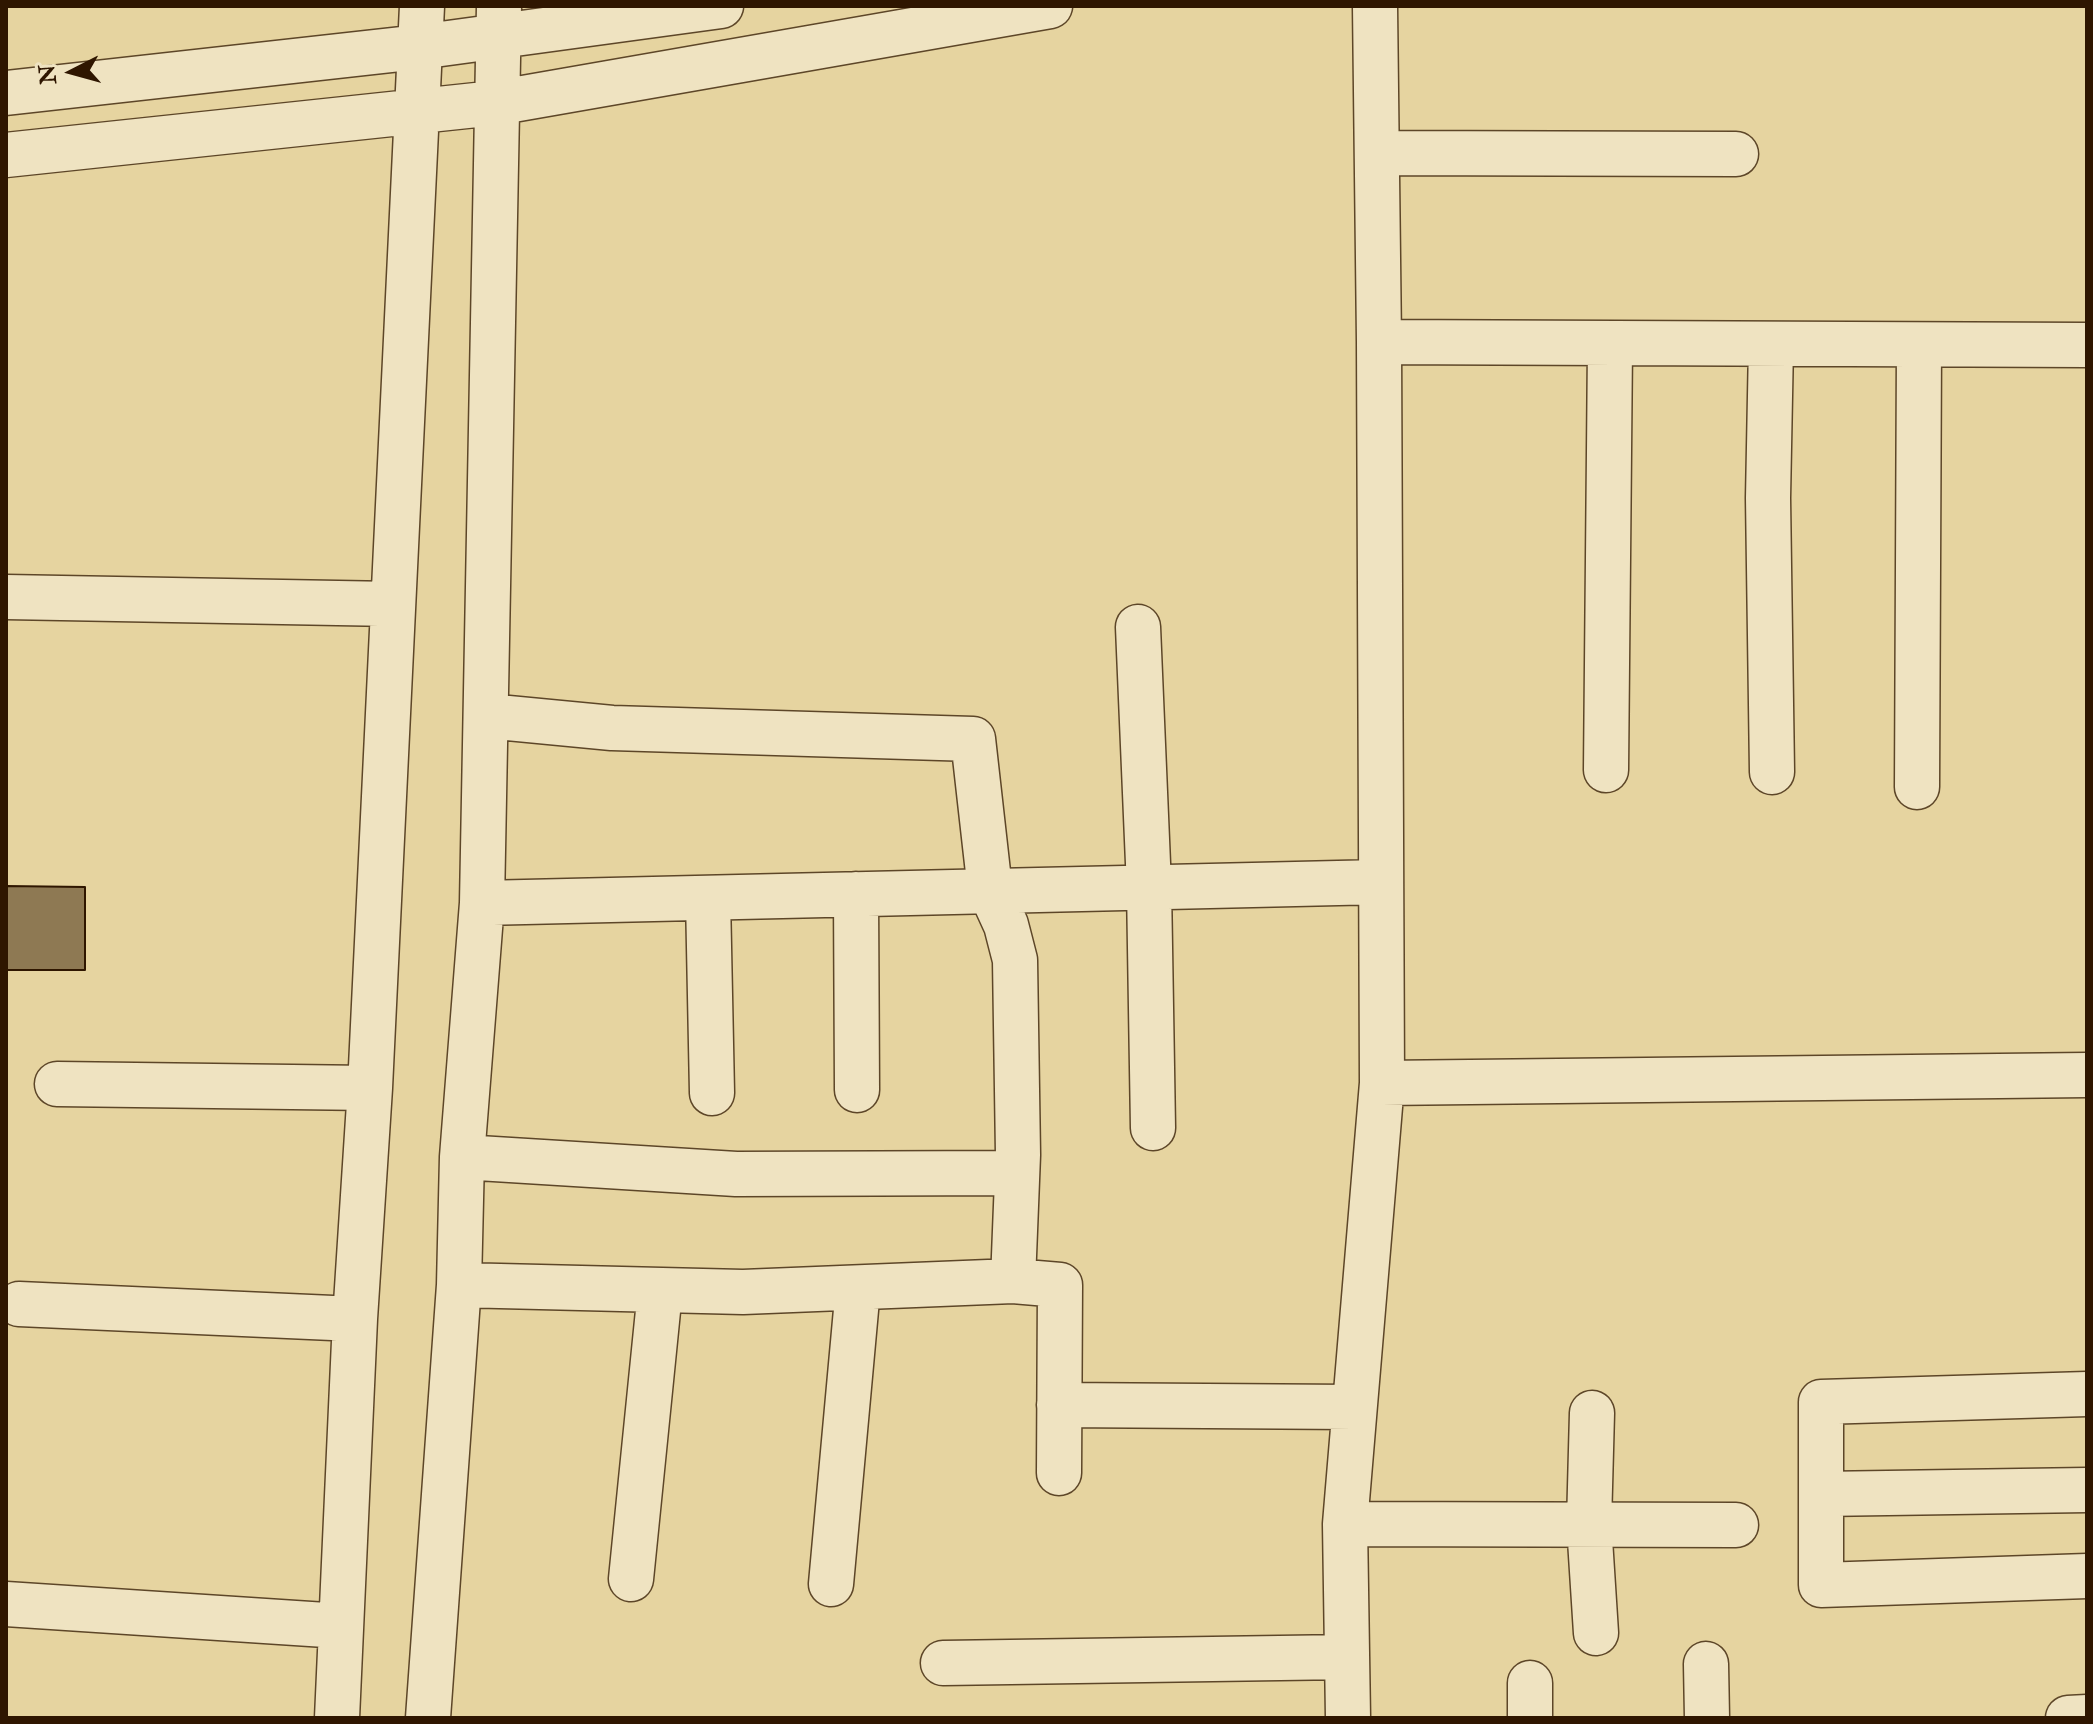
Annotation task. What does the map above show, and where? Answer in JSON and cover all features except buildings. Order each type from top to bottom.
[{"type":"street","points":[[6,93],[420,27],[721,6]]},
{"type":"street","points":[[6,155],[495,103],[1050,6]]},
{"type":"street","points":[[1348,1718],[1345,1524],[1382,1083],[1375,6]]},
{"type":"street","points":[[428,1718],[459,1285],[462,1157],[482,903],[498,21]]},
{"type":"street","points":[[337,1718],[420,27]]},
{"type":"street","points":[[1377,153],[1736,154]]},
{"type":"street","points":[[1379,342],[2087,345]]},
{"type":"street","points":[[1606,770],[1610,345]]},
{"type":"street","points":[[1771,345],[1768,498],[1772,772]]},
{"type":"street","points":[[1917,787],[1919,345]]},
{"type":"street","points":[[6,597],[393,604]]},
{"type":"street","points":[[1138,627],[1149,887],[1153,1128]]},
{"type":"street","points":[[487,716],[612,728],[973,739],[990,890],[1006,925],[1015,960],[1017,1173],[1013,1281]]},
{"type":"street","points":[[482,903],[1381,882]]},
{"type":"street","points":[[856,894],[857,1090]]},
{"type":"street","points":[[708,898],[712,1093]]},
{"type":"street","points":[[1382,1083],[2087,1075]]},
{"type":"street","points":[[57,1084],[370,1088]]},
{"type":"street","points":[[462,1157],[736,1174],[1017,1173]]},
{"type":"street","points":[[459,1285],[743,1292],[1013,1281],[1060,1285],[1059,1473]]},
{"type":"street","points":[[831,1584],[858,1288]]},
{"type":"street","points":[[631,1579],[660,1291]]},
{"type":"street","points":[[19,1304],[355,1319]]},
{"type":"street","points":[[2087,1394],[1821,1402],[1821,1585],[2087,1576]]},
{"type":"street","points":[[1059,1405],[1353,1407]]},
{"type":"street","points":[[1592,1413],[1589,1524],[1596,1633]]},
{"type":"street","points":[[1821,1494],[2087,1490]]},
{"type":"street","points":[[1345,1524],[1736,1525]]},
{"type":"street","points":[[6,1604],[341,1626]]},
{"type":"street","points":[[943,1663],[1347,1657]]},
{"type":"street","points":[[1706,1664],[1707,1718]]},
{"type":"street","points":[[2068,1718],[2087,1717]]}]
